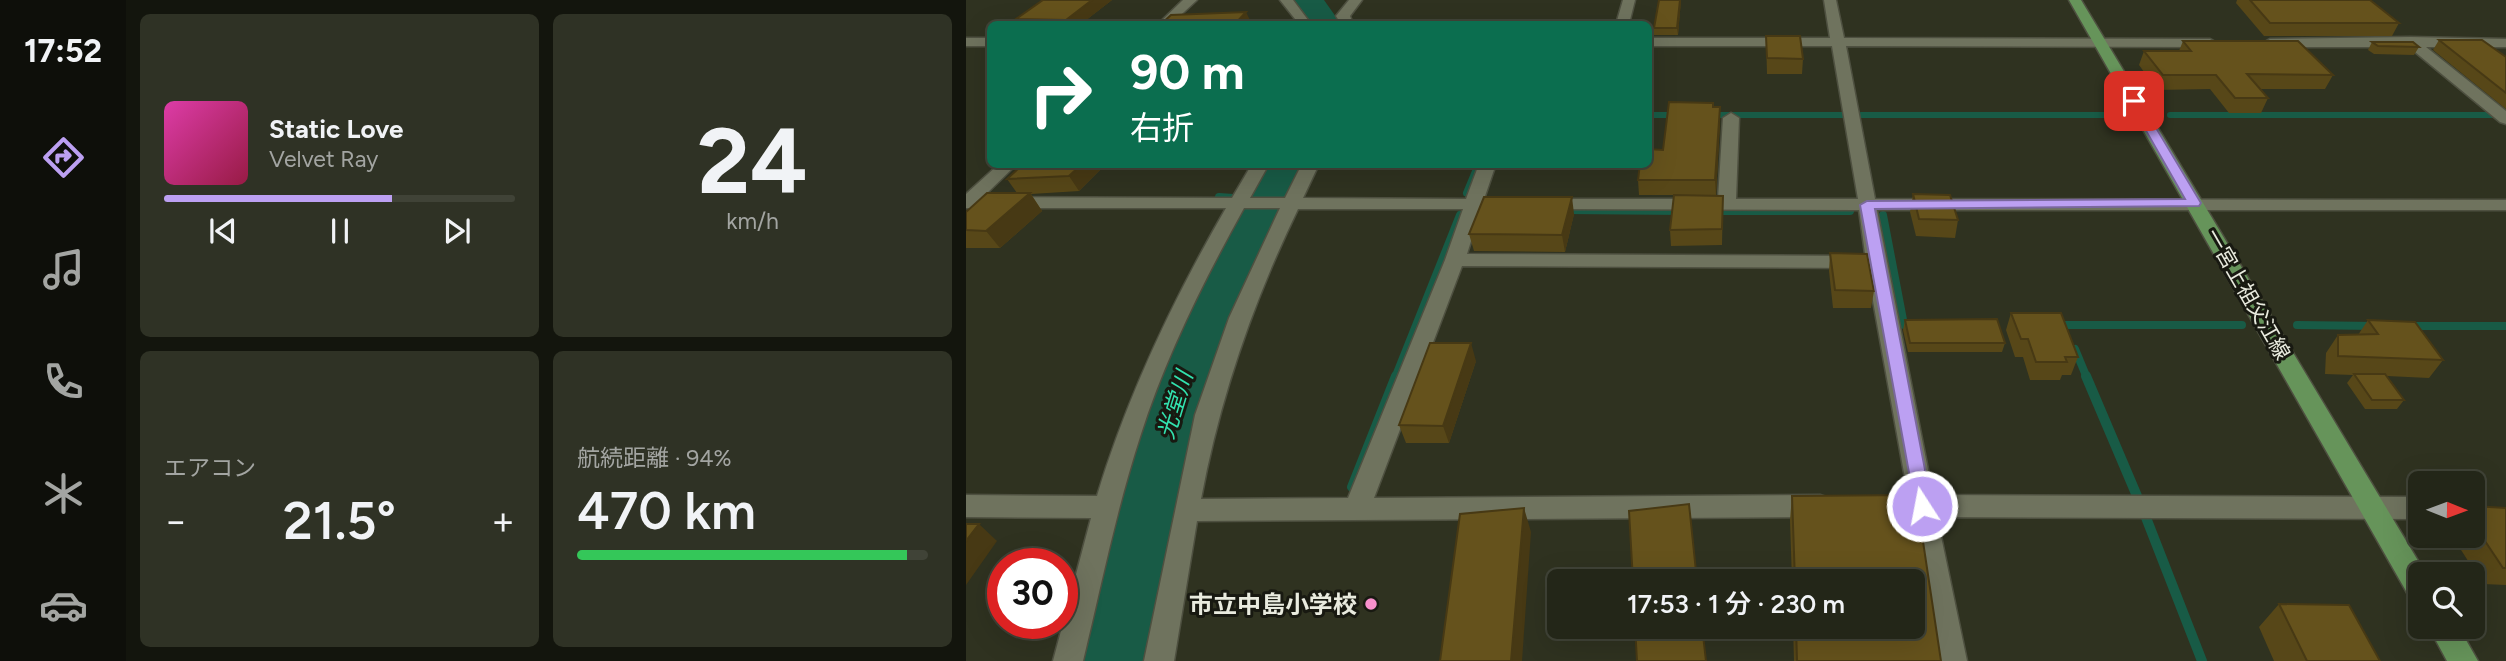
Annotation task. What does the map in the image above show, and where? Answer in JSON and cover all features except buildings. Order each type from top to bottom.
[{"type":"main road","name":"一宮上祖父江線","points":[[2075,0],[2408,569]]},
{"type":"main road","points":[[2449,639],[2462,661]]},
{"type":"street","points":[[1168,21],[1192,0]]},
{"type":"street","points":[[1286,0],[1303,21]]},
{"type":"street","points":[[1343,16],[1356,0]]},
{"type":"street","points":[[1624,21],[1629,0]]},
{"type":"street","points":[[1830,0],[1876,262],[1952,661]]},
{"type":"street","points":[[2391,26],[2506,119]]},
{"type":"street","points":[[966,42],[987,42]]},
{"type":"street","points":[[1652,42],[2231,43]]},
{"type":"street","points":[[2259,43],[2506,43]]},
{"type":"street","points":[[1727,204],[1731,118]]},
{"type":"street","points":[[967,202],[1005,168]]},
{"type":"street","points":[[1068,661],[1107,507],[1139,405],[1195,281],[1259,168]]},
{"type":"street","points":[[1159,661],[1207,416],[1223,364],[1250,294],[1287,204],[1309,168]]},
{"type":"street","points":[[1357,508],[1455,260],[1486,168]]},
{"type":"street","points":[[967,202],[2506,205]]},
{"type":"street","points":[[1455,260],[1876,262]]},
{"type":"street","points":[[966,506],[1107,507]]},
{"type":"street","points":[[1188,510],[1840,506]]},
{"type":"street","points":[[1867,506],[2408,508]]},
{"type":"waterway","name":"光堂川","points":[[1307,0],[1322,21]]},
{"type":"waterway","points":[[1652,115],[1678,115]]},
{"type":"waterway","points":[[1709,115],[1847,115]]},
{"type":"waterway","points":[[1861,115],[2126,115]]},
{"type":"waterway","points":[[2170,115],[2493,115]]},
{"type":"waterway","name":"光堂川","points":[[1106,661],[1132,545],[1185,368],[1219,287],[1282,168]]},
{"type":"waterway","points":[[1467,193],[1477,168]]},
{"type":"waterway","points":[[1219,197],[1233,198]]},
{"type":"waterway","points":[[1565,210],[1684,211]]},
{"type":"waterway","points":[[1712,211],[1850,211]]},
{"type":"waterway","points":[[1395,378],[1460,215]]},
{"type":"waterway","points":[[1883,215],[1904,325],[1912,325]]},
{"type":"waterway","points":[[2056,325],[2242,325]]},
{"type":"waterway","points":[[2297,325],[2376,326]]},
{"type":"waterway","points":[[2407,326],[2506,326]]},
{"type":"waterway","points":[[2075,349],[2087,378]]},
{"type":"waterway","points":[[1352,487],[1396,376]]},
{"type":"waterway","points":[[2086,376],[2137,496]]},
{"type":"waterway","points":[[2145,515],[2202,661]]},
{"type":"place","name":"市立中島小学校","points":[[1371,604]]},
{"type":"route","points":[[1922,506],[1867,205],[2194,203],[2134,101]]}]
